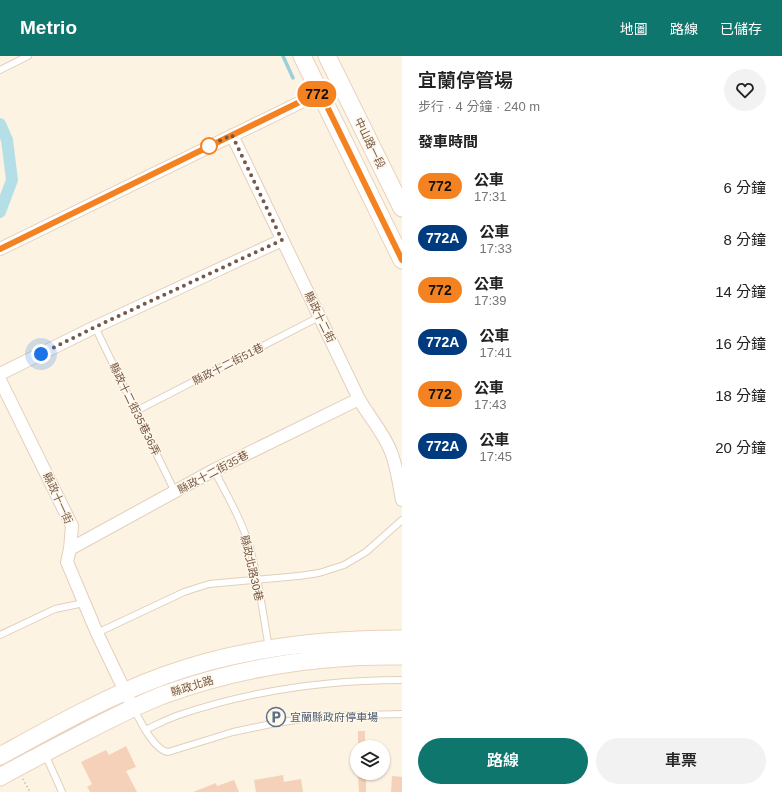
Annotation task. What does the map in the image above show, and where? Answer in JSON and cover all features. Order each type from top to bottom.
[{"type":"street","name":"中山路一段","points":[[302,56],[402,260]]},
{"type":"street","name":"中山路一段","points":[[327,56],[402,208]]},
{"type":"street","points":[[0,249],[340,83]]},
{"type":"street","name":"縣政十二街","points":[[232,135],[360,399],[391,452],[396,467],[402,500]]},
{"type":"street","points":[[0,374],[95,327],[282,240]]},
{"type":"street","name":"縣政十一街","points":[[0,380],[72,526],[70,549],[66,562],[124,692],[133,708]]},
{"type":"street","name":"縣政十二街35巷","points":[[70,549],[214,470],[360,399]]},
{"type":"street","name":"縣政北路","points":[[0,756],[124,692],[164,676],[211,662],[269,649],[337,641],[402,640]]},
{"type":"street","name":"縣政北路","points":[[0,777],[133,708],[203,682],[267,667],[322,659],[368,656],[402,656]]},
{"type":"lane","points":[[0,70],[28,56]]},
{"type":"lane","name":"縣政十二街51巷","points":[[136,411],[320,317]]},
{"type":"lane","name":"縣政十二街35巷36弄","points":[[95,327],[175,492]]},
{"type":"lane","name":"縣政北路30巷","points":[[214,470],[242,526],[250,548],[269,649]]},
{"type":"lane","points":[[97,633],[199,586],[256,579],[299,576],[319,573],[344,565],[366,552],[402,520]]},
{"type":"lane","points":[[0,635],[55,609],[84,603]]},
{"type":"lane","points":[[145,730],[178,716],[220,703],[278,691],[366,680],[402,680]]},
{"type":"lane","points":[[133,708],[145,730],[158,748],[168,752],[233,732],[276,723],[322,716],[402,714]]},
{"type":"lane","points":[[45,753],[62,792]]},
{"type":"building","points":[[358,731],[365,731],[365,740],[358,740]]},
{"type":"building","points":[[126,746],[136,767],[126,771],[137,792],[90,792],[87,787],[92,784],[81,762],[106,750],[109,755]]},
{"type":"building","points":[[283,775],[284,782],[301,779],[303,792],[256,792],[254,780]]},
{"type":"building","points":[[392,776],[402,777],[402,792],[391,792]]},
{"type":"building","points":[[234,780],[239,792],[193,792],[216,783],[217,786]]},
{"type":"building","points":[[358,780],[366,780],[366,792],[359,792]]},
{"type":"waterway","points":[[283,56],[293,78]]},
{"type":"waterway","points":[[0,124],[7,140],[12,180],[0,212]]},
{"type":"bus line","name":"772","points":[[0,249],[320,92],[402,260]]},
{"type":"place","name":"宜蘭縣政府停車場","points":[[276,717]]},
{"type":"route","points":[[41,354],[95,327],[282,240],[232,135],[204,148],[209,146]]}]
